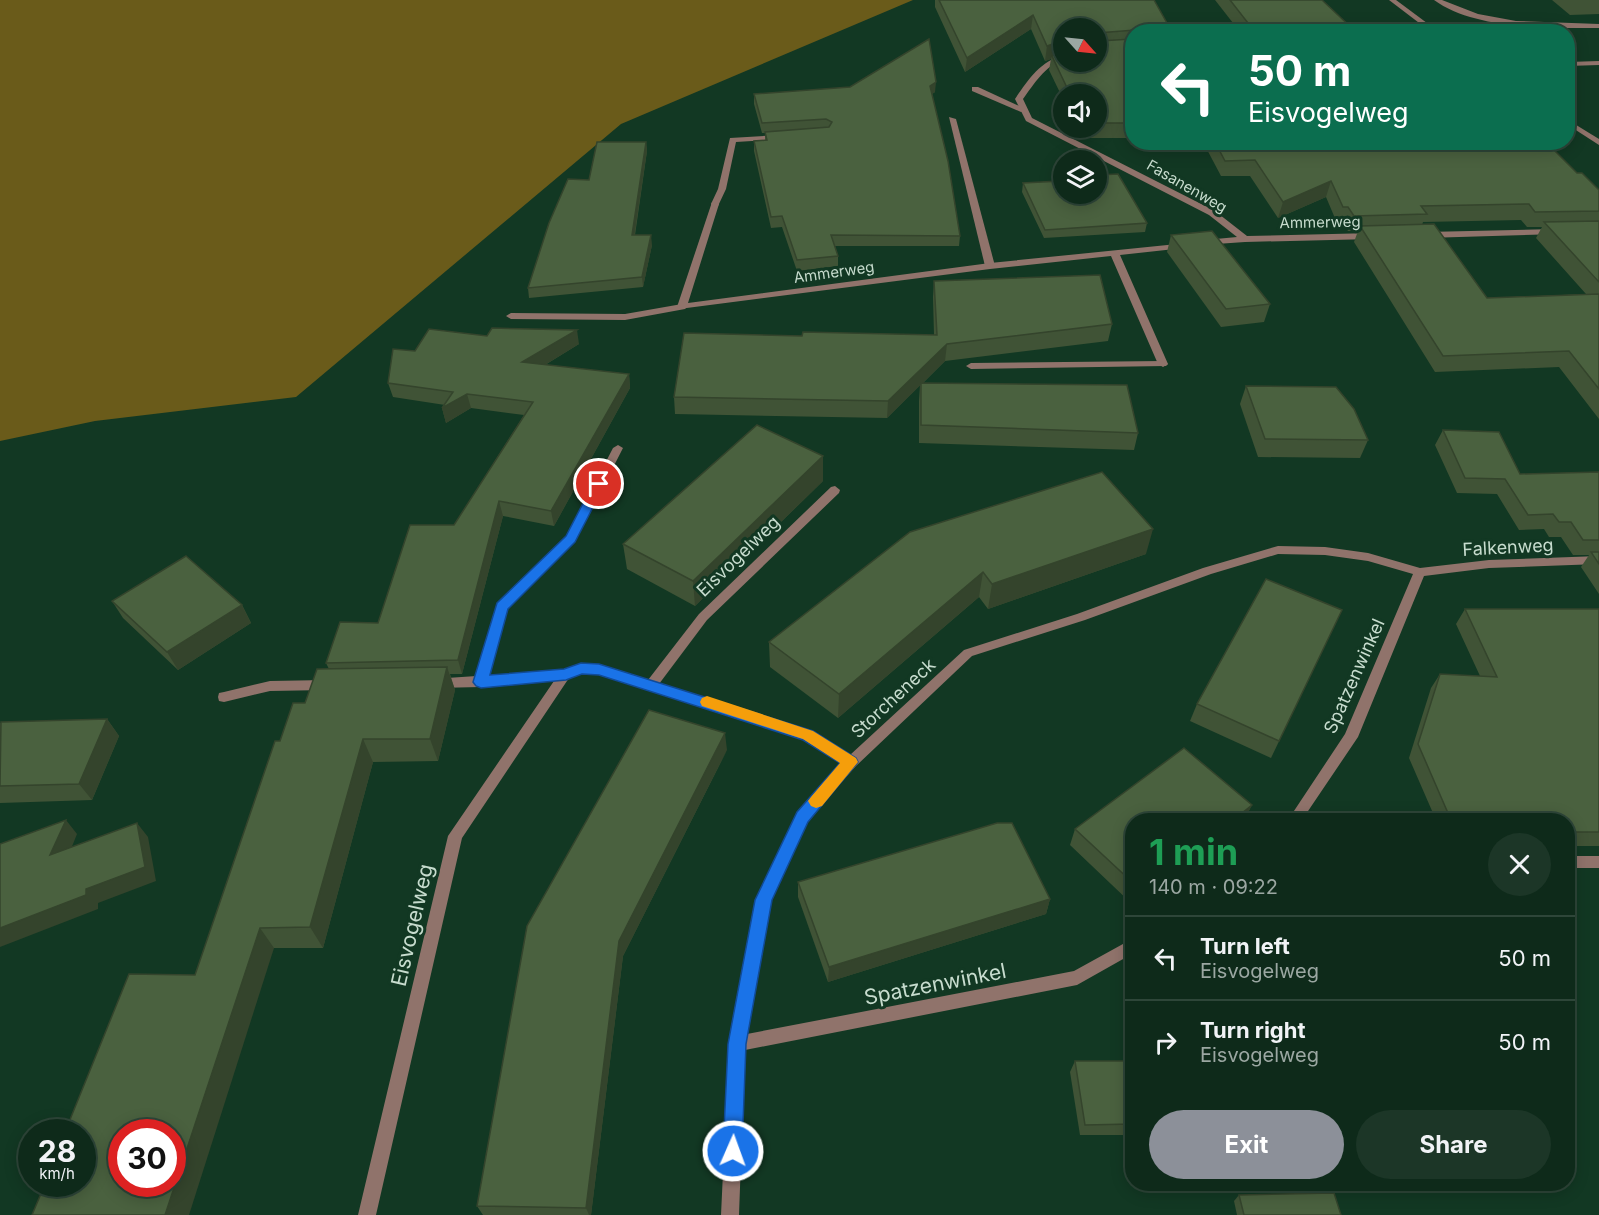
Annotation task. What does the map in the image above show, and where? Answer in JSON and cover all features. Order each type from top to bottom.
[{"type":"street","points":[[1392,0],[1425,24]]},
{"type":"street","points":[[1437,0],[1472,15],[1509,24]]},
{"type":"street","points":[[1575,26],[1599,26]]},
{"type":"street","points":[[1024,110],[1019,99],[1036,76],[1053,61]]},
{"type":"street","points":[[1575,64],[1599,63]]},
{"type":"street","name":"Fasanenweg","points":[[975,89],[1024,110],[1029,119],[1071,142],[1146,177],[1212,213],[1245,239]]},
{"type":"street","points":[[952,119],[990,266]]},
{"type":"street","points":[[1575,127],[1599,143]]},
{"type":"street","points":[[682,308],[715,204],[722,189],[733,140],[792,136]]},
{"type":"street","points":[[1410,235],[1564,232]]},
{"type":"street","name":"Ammerweg","points":[[511,316],[625,317],[990,266],[1114,252],[1245,239],[1387,236]]},
{"type":"street","points":[[971,366],[1163,364],[1114,252]]},
{"type":"street","points":[[481,682],[502,607],[571,539],[618,448]]},
{"type":"street","name":"Eisvogelweg","points":[[652,684],[703,617],[834,490]]},
{"type":"street","name":"Storcheneck","points":[[730,1215],[737,1044],[763,900],[802,817],[850,762],[968,653],[1081,617],[1207,571],[1278,550],[1325,551],[1368,557],[1420,572]]},
{"type":"street","name":"Falkenweg","points":[[1420,572],[1489,564],[1599,560]]},
{"type":"street","name":"Spatzenwinkel","points":[[1300,813],[1351,737],[1420,572]]},
{"type":"street","points":[[424,683],[481,682],[566,675],[581,668],[599,670],[652,684],[808,735],[850,762]]},
{"type":"street","name":"Eisvogelweg","points":[[367,1215],[454,836],[566,675]]},
{"type":"street","points":[[224,697],[270,686],[345,685]]},
{"type":"street","points":[[1575,862],[1599,862]]},
{"type":"street","name":"Spatzenwinkel","points":[[737,1044],[1077,978],[1125,950]]},
{"type":"shaded area","points":[[0,0],[913,0],[621,124],[296,397],[95,421],[0,441]]},
{"type":"building","points":[[939,0],[1154,0],[1168,24],[1125,24],[1125,31],[1107,32],[1107,18],[1053,18],[1053,44],[1047,46],[1033,15],[967,58]]},
{"type":"building","points":[[1230,0],[1322,0],[1348,24],[1249,24]]},
{"type":"building","points":[[929,39],[936,82],[930,86],[948,161],[960,236],[831,235],[838,256],[797,260],[782,216],[771,217],[754,141],[767,140],[765,132],[829,127],[832,122],[826,119],[762,123],[754,94],[850,87]]},
{"type":"building","points":[[1125,39],[1125,123],[1107,123],[1107,84],[1065,84],[1060,72],[1107,72],[1107,41]]},
{"type":"building","points":[[597,142],[646,142],[632,235],[651,235],[642,277],[528,288],[549,223],[568,179],[589,180]]},
{"type":"building","points":[[1219,150],[1554,150],[1577,173],[1582,173],[1599,190],[1599,211],[1535,212],[1529,204],[1421,206],[1427,214],[1354,216],[1348,207],[1343,207],[1331,181],[1283,202],[1255,160],[1225,161]]},
{"type":"building","points":[[1107,174],[1118,174],[1147,223],[1045,230],[1023,183],[1053,181],[1053,204],[1107,204]]},
{"type":"building","points":[[1599,221],[1599,282],[1544,222]]},
{"type":"building","points":[[1434,224],[1487,298],[1599,294],[1599,389],[1569,351],[1443,356],[1360,226]]},
{"type":"building","points":[[1212,231],[1270,304],[1226,309],[1171,235]]},
{"type":"building","points":[[1100,275],[1112,324],[947,344],[888,401],[674,397],[684,333],[802,336],[803,332],[937,335],[934,281]]},
{"type":"building","points":[[492,328],[577,330],[522,362],[629,374],[551,511],[499,501],[458,660],[326,663],[340,622],[378,623],[410,525],[454,525],[533,402],[467,394],[442,408],[453,392],[388,383],[393,349],[415,351],[429,329],[487,336]]},
{"type":"building","points":[[921,383],[1127,385],[1138,433],[921,425]]},
{"type":"building","points":[[1246,386],[1336,387],[1354,409],[1368,440],[1265,439]]},
{"type":"building","points":[[757,425],[823,456],[693,581],[623,544]]},
{"type":"building","points":[[1443,430],[1499,432],[1520,474],[1599,472],[1599,540],[1583,540],[1571,522],[1559,522],[1553,514],[1528,515],[1505,479],[1465,478]]},
{"type":"building","points":[[1102,472],[1153,529],[992,584],[983,572],[839,694],[769,642],[910,532]]},
{"type":"building","points":[[1591,552],[1599,552],[1599,564]]},
{"type":"building","points":[[186,556],[242,605],[167,652],[112,601]]},
{"type":"building","points":[[1266,579],[1342,610],[1279,741],[1197,704]]},
{"type":"building","points":[[1465,609],[1599,609],[1599,832],[1575,832],[1575,813],[1448,813],[1418,744],[1440,674],[1497,677]]},
{"type":"building","points":[[447,667],[430,739],[363,739],[310,927],[260,928],[186,1152],[186,1119],[108,1119],[108,1197],[171,1197],[165,1215],[32,1215],[40,1197],[96,1197],[96,1119],[70,1119],[129,974],[195,975],[275,741],[280,741],[293,703],[305,703],[317,669]]},
{"type":"building","points":[[649,710],[725,733],[619,941],[586,1208],[477,1206],[527,926]]},
{"type":"building","points":[[107,719],[79,784],[0,786],[1,722]]},
{"type":"building","points":[[1184,748],[1252,805],[1242,813],[1125,813],[1125,875],[1075,829]]},
{"type":"building","points":[[66,820],[50,855],[137,823],[145,867],[86,889],[86,895],[0,928],[0,844]]},
{"type":"building","points":[[997,823],[1012,823],[1050,899],[829,967],[798,882]]},
{"type":"building","points":[[1075,1061],[1125,1061],[1125,1124],[1085,1125]]},
{"type":"building","points":[[1334,1193],[1341,1215],[1244,1215],[1239,1195]]},
{"type":"slow traffic","points":[[707,702],[808,735],[850,762],[816,801]]},
{"type":"route","points":[[599,484],[571,539],[502,607],[481,682],[566,675],[581,668],[599,670],[652,684],[808,735],[850,762],[802,817],[763,900],[737,1044],[733,1151]]}]
